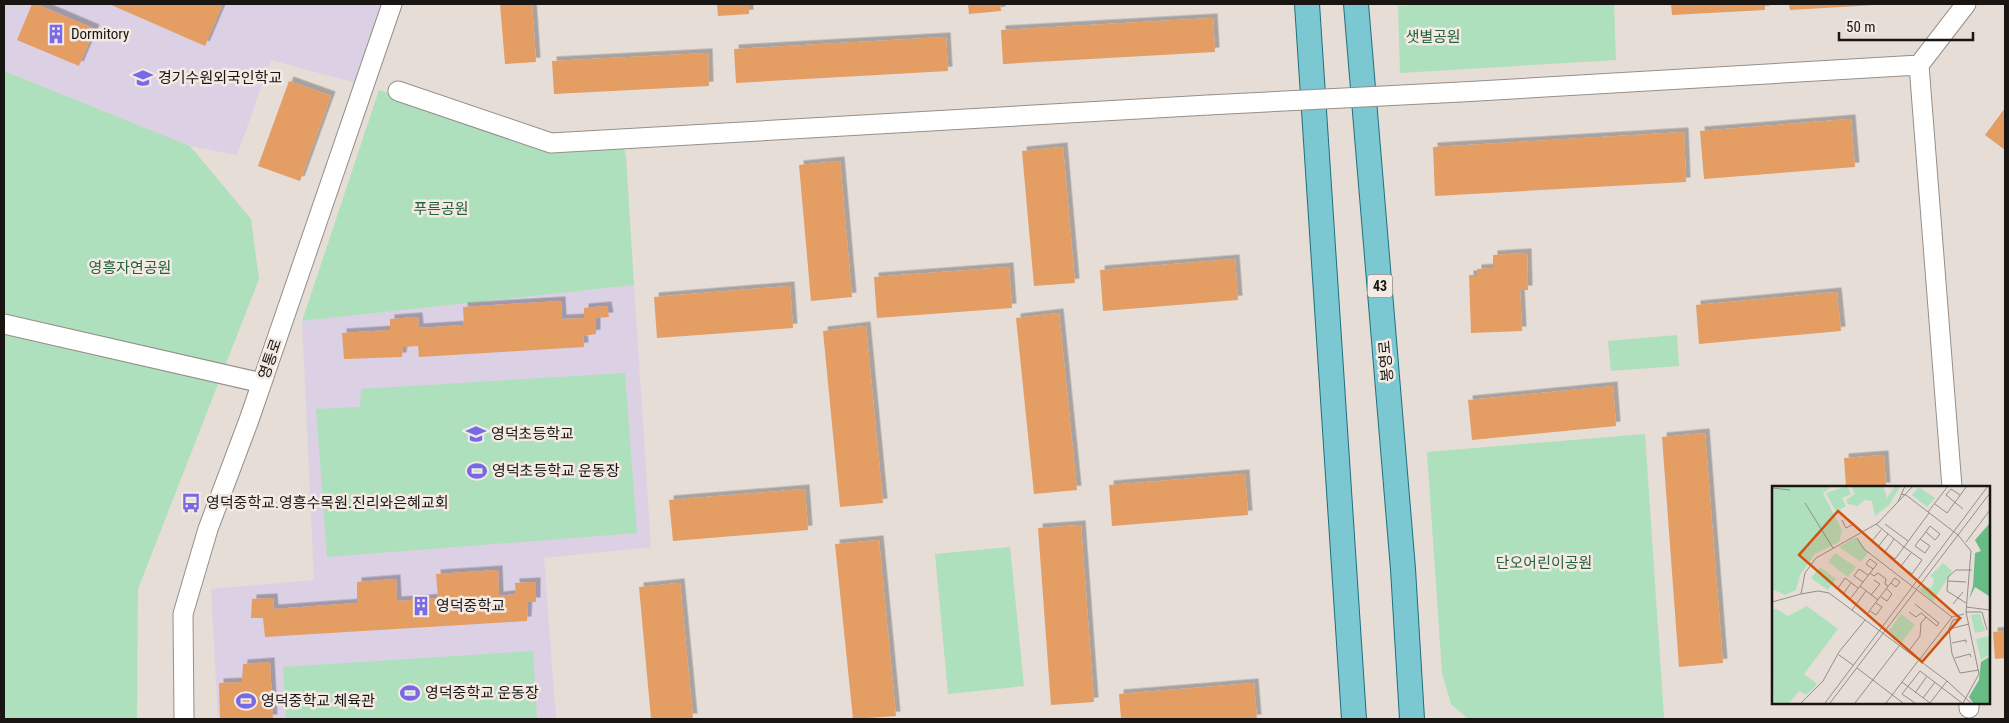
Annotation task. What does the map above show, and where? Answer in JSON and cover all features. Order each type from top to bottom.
[{"type":"main road","points":[[1307,4],[1354,719]]},
{"type":"main road","name":"봉영로","points":[[1356,4],[1404,569],[1412,719]]},
{"type":"street","name":"영통로","points":[[184,719],[183,614],[208,529],[262,383],[392,4]]},
{"type":"street","points":[[1952,486],[1919,65],[1966,4]]},
{"type":"street","points":[[398,91],[551,144],[976,117],[1461,92],[1919,65]]},
{"type":"street","points":[[4,324],[262,383]]},
{"type":"shaded area","name":"경기수원외국인학교","points":[[4,4],[393,4],[363,85],[271,60],[237,155],[190,146],[4,71]]},
{"type":"shaded area","name":"영덕초등학교","points":[[634,285],[651,547],[544,558],[556,719],[218,719],[211,589],[314,580],[302,321]]},
{"type":"green space","name":"샛별공원","points":[[1420,4],[1614,4],[1616,60],[1400,73],[1398,6]]},
{"type":"green space","name":"영흥자연공원","points":[[4,71],[190,146],[251,219],[259,279],[138,589],[137,719],[4,719]]},
{"type":"green space","name":"푸른공원","points":[[379,90],[551,143],[622,139],[626,157],[634,285],[302,321]]},
{"type":"green space","points":[[1677,335],[1679,366],[1611,371],[1608,341]]},
{"type":"green space","name":"영덕초등학교 운동장","points":[[625,373],[637,533],[327,557],[316,409],[360,407],[361,389]]},
{"type":"green space","name":"단오어린이공원","points":[[1645,434],[1664,718],[1468,719],[1451,704],[1442,673],[1427,452]]},
{"type":"green space","points":[[1010,547],[1024,686],[948,694],[935,554]]},
{"type":"green space","name":"영덕중학교 운동장","points":[[533,651],[537,719],[286,719],[283,667]]},
{"type":"building","name":"Dormitory","points":[[32,4],[95,29],[79,66],[17,40]]},
{"type":"building","points":[[109,4],[223,4],[205,46]]},
{"type":"building","points":[[500,4],[532,4],[536,62],[505,64]]},
{"type":"building","points":[[717,4],[749,4],[749,14],[718,16]]},
{"type":"building","points":[[968,4],[1000,4],[1001,11],[969,14]]},
{"type":"building","points":[[1671,4],[1765,4],[1765,10],[1672,15]]},
{"type":"building","points":[[1789,4],[1875,4],[1875,5],[1790,10]]},
{"type":"building","points":[[1213,18],[1215,52],[1003,64],[1001,30]]},
{"type":"building","points":[[946,37],[948,71],[736,83],[734,49]]},
{"type":"building","points":[[708,53],[709,86],[554,94],[552,61]]},
{"type":"building","points":[[289,81],[331,96],[300,181],[258,166]]},
{"type":"building","points":[[2005,108],[2005,150],[1985,135]]},
{"type":"building","points":[[1851,119],[1855,167],[1704,179],[1700,131]]},
{"type":"building","points":[[1684,132],[1686,182],[1435,196],[1433,147]]},
{"type":"building","points":[[1063,147],[1075,283],[1034,286],[1022,151]]},
{"type":"building","points":[[840,161],[852,297],[811,301],[799,165]]},
{"type":"building","points":[[1527,253],[1528,290],[1520,290],[1522,331],[1471,333],[1469,275],[1477,275],[1477,269],[1493,268],[1493,255]]},
{"type":"building","points":[[1235,259],[1238,300],[1103,311],[1100,270]]},
{"type":"building","points":[[1009,267],[1012,308],[877,318],[874,277]]},
{"type":"building","points":[[790,286],[793,328],[657,338],[654,297]]},
{"type":"building","points":[[1837,292],[1841,331],[1699,344],[1696,305]]},
{"type":"building","points":[[561,301],[562,319],[584,318],[584,308],[607,306],[609,317],[596,318],[596,334],[583,336],[584,347],[419,357],[418,346],[403,347],[402,357],[344,359],[342,333],[390,330],[390,319],[418,317],[419,328],[464,325],[463,307]]},
{"type":"building","points":[[1059,313],[1077,490],[1034,494],[1016,318]]},
{"type":"building","points":[[866,326],[883,503],[840,507],[823,331]]},
{"type":"building","points":[[1613,386],[1616,426],[1472,440],[1468,400]]},
{"type":"building","points":[[1705,433],[1723,663],[1679,667],[1662,437]]},
{"type":"building","points":[[1884,455],[1886,486],[1846,486],[1844,458]]},
{"type":"building","points":[[1245,474],[1248,515],[1112,526],[1109,485]]},
{"type":"building","points":[[805,489],[808,530],[673,541],[669,500]]},
{"type":"building","points":[[1081,525],[1094,702],[1051,705],[1038,528]]},
{"type":"building","points":[[879,540],[896,716],[853,719],[835,544]]},
{"type":"building","name":"영덕중학교","points":[[498,570],[499,596],[516,594],[515,583],[536,582],[536,602],[528,602],[527,621],[265,637],[263,618],[251,618],[252,599],[273,598],[274,609],[357,603],[357,582],[396,579],[397,601],[438,598],[436,574]]},
{"type":"building","points":[[680,583],[693,718],[651,719],[639,587]]},
{"type":"building","points":[[2005,631],[2005,658],[1995,659],[1993,632]]},
{"type":"building","name":"영덕중학교 체육관","points":[[270,662],[273,719],[220,719],[219,683],[242,682],[243,664]]},
{"type":"building","points":[[1254,683],[1257,719],[1121,719],[1119,694]]},
{"type":"place","name":"Dormitory","points":[[56,34]]},
{"type":"place","name":"경기수원외국인학교","points":[[143,78]]},
{"type":"place","name":"영덕초등학교","points":[[476,434]]},
{"type":"place","name":"영덕초등학교 운동장","points":[[477,471]]},
{"type":"place","name":"영덕중학교.영흥수목원.진리와은혜교회","points":[[191,503]]},
{"type":"place","name":"영덕중학교","points":[[421,606]]},
{"type":"place","name":"영덕중학교 운동장","points":[[410,693]]},
{"type":"place","name":"영덕중학교 체육관","points":[[246,701]]}]
